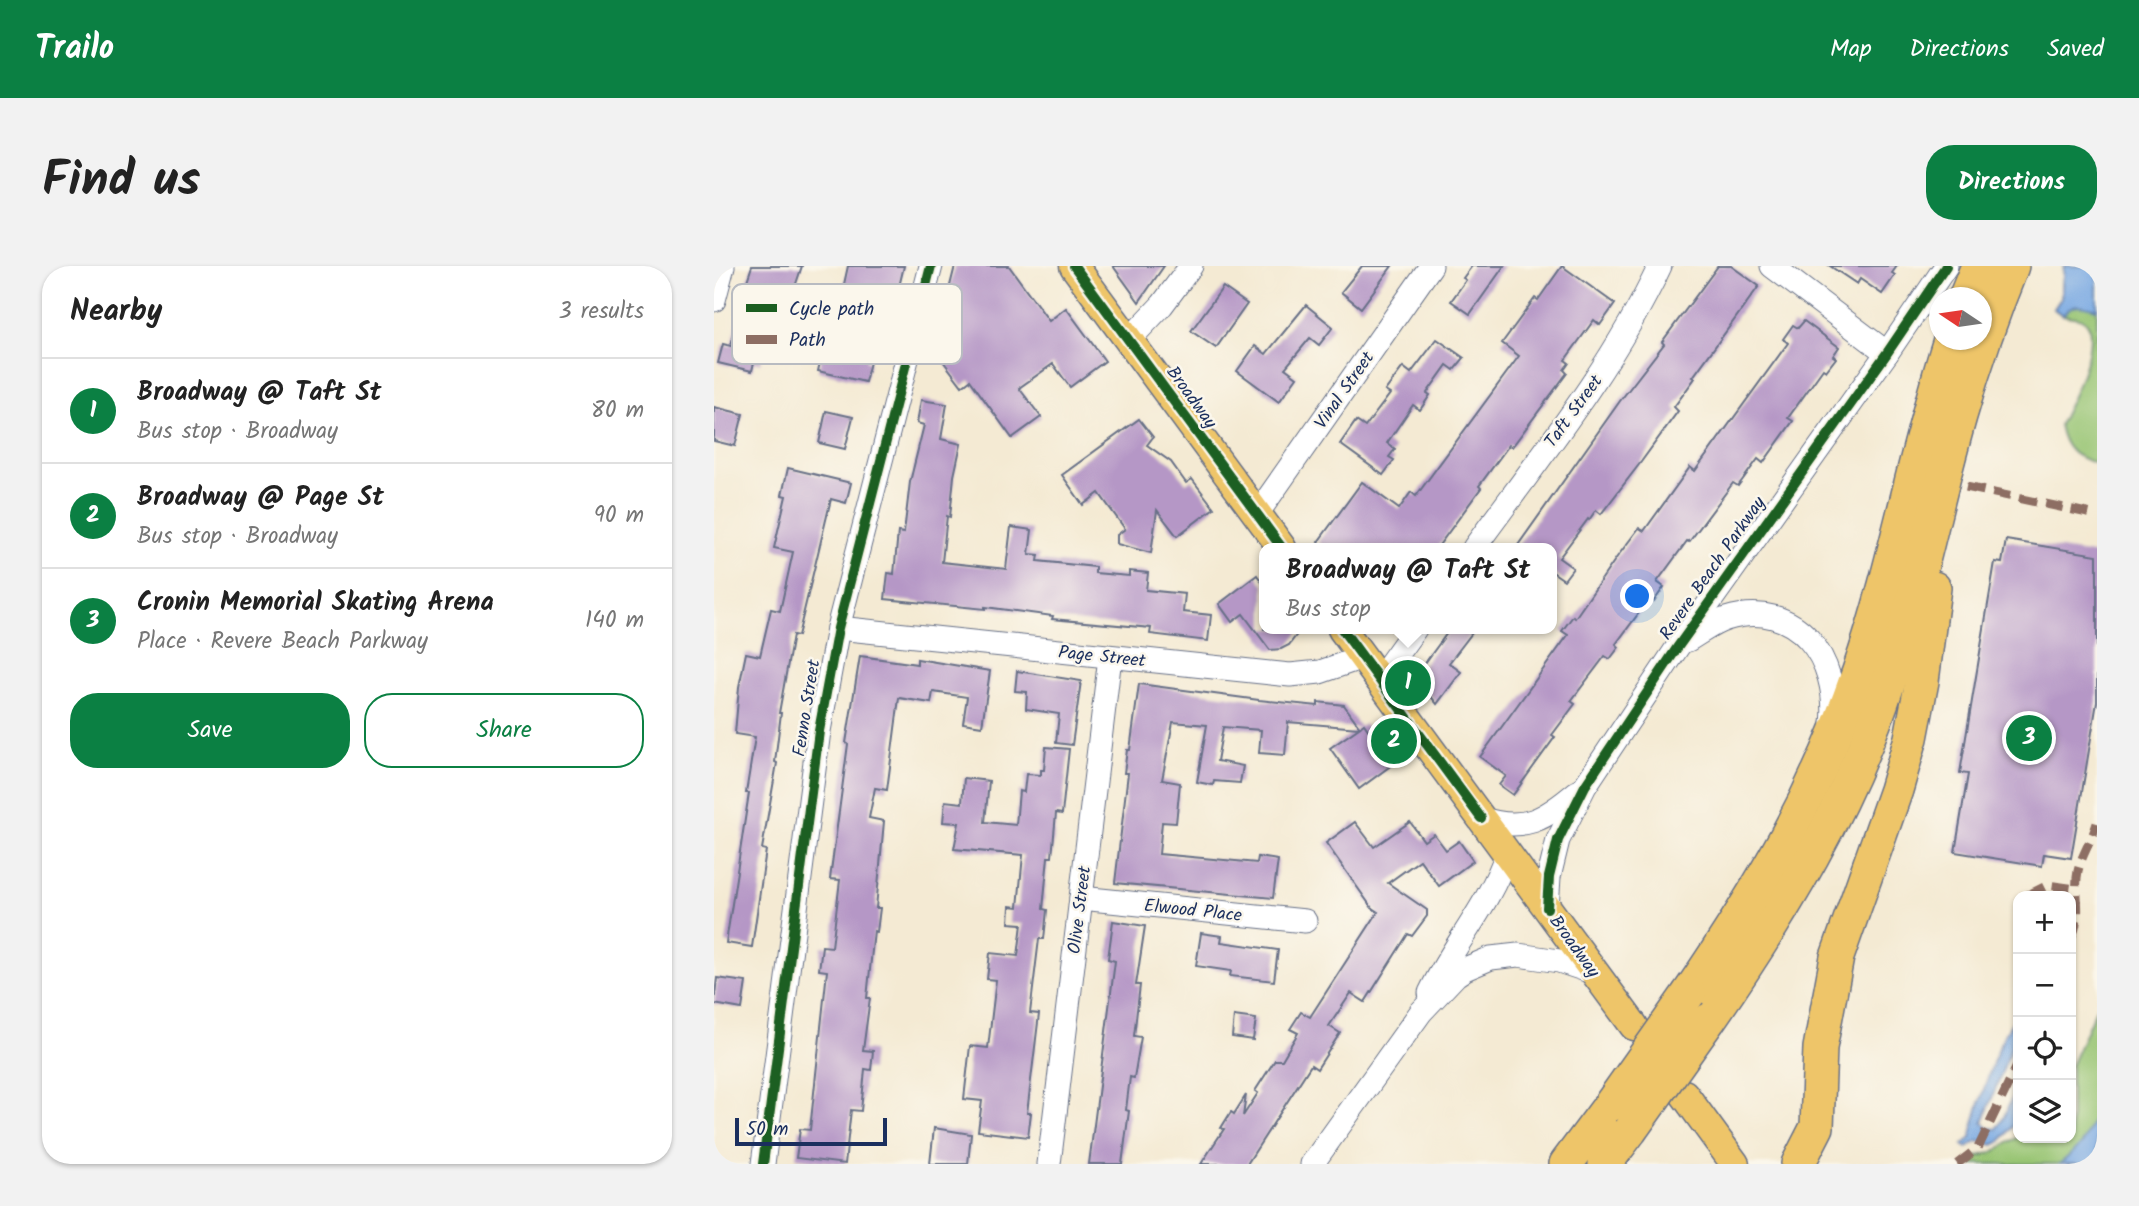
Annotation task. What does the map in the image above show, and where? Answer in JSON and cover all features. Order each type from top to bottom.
[{"type":"highway","points":[[1969,287],[1978,266]]},
{"type":"highway","points":[[1605,1164],[1709,1020],[1790,898],[1821,842],[1856,768],[1894,666],[1980,349],[2012,266]]},
{"type":"highway","name":"Revere Beach Parkway","points":[[1566,1164],[1689,993],[1762,883],[1827,755],[1873,627],[1931,401],[1947,350]]},
{"type":"highway","points":[[1798,1164],[1815,1134],[1818,1120],[1820,1048],[1838,957],[1896,790],[1910,738],[1923,673],[1951,452]]},
{"type":"main road","name":"Broadway","points":[[1074,266],[1278,543]]},
{"type":"main road","name":"Broadway","points":[[1346,634],[1634,1026]]},
{"type":"main road","points":[[1684,1094],[1735,1164]]},
{"type":"street","points":[[714,299],[723,266]]},
{"type":"street","name":"Fenno Street","points":[[926,284],[931,266]]},
{"type":"street","points":[[1129,340],[1162,305],[1191,266]]},
{"type":"street","name":"Vinal Street","points":[[1257,514],[1431,266]]},
{"type":"street","name":"Taft Street","points":[[1478,543],[1601,372],[1660,266]]},
{"type":"street","points":[[1772,266],[1887,352]]},
{"type":"street","name":"Revere Beach Parkway","points":[[1547,908],[1549,877],[1558,840],[1585,786],[1677,648],[1945,266]]},
{"type":"street","name":"Fenno Street","points":[[763,1164],[819,731],[838,628],[906,364]]},
{"type":"street","name":"Revere Beach Parkway","points":[[1677,648],[1722,620],[1746,615],[1770,617],[1787,622],[1801,631],[1820,652],[1830,679],[1833,719],[1827,755]]},
{"type":"street","name":"Page Street","points":[[838,628],[1290,675],[1371,668]]},
{"type":"street","points":[[1371,668],[1409,634]]},
{"type":"street","name":"Olive Street","points":[[1049,1164],[1110,657]]},
{"type":"street","name":"Revere Beach Parkway","points":[[1481,818],[1513,825],[1535,821],[1549,815],[1585,786]]},
{"type":"street","points":[[1421,1012],[1444,964],[1493,887],[1507,853]]},
{"type":"street","name":"Elwood Place","points":[[1081,898],[1305,921]]},
{"type":"street","points":[[1312,1164],[1421,1012],[1456,975],[1473,964],[1508,955],[1536,957],[1595,973]]},
{"type":"green space","points":[[2064,266],[2097,266],[2097,464],[2082,458],[2067,447],[2059,425],[2086,361],[2090,335],[2085,321],[2062,315],[2054,309],[2061,298]]},
{"type":"green space","points":[[2097,1006],[2097,1164],[1970,1164],[1977,1157],[1993,1152],[2013,1140],[2013,1143],[2076,1143],[2076,1054]]},
{"type":"water","points":[[2064,266],[2097,266],[2097,309],[2074,306],[2063,315],[2054,309],[2061,298]]},
{"type":"water","points":[[2013,1022],[2013,1042],[1983,1122],[1988,1128],[1997,1129],[2013,1095],[2013,1126],[2000,1142],[1994,1145],[1978,1141],[1967,1148],[1963,1145],[1971,1138],[1983,1092]]},
{"type":"water","points":[[2097,1113],[2097,1164],[2060,1164],[2082,1144]]},
{"type":"building","points":[[752,266],[802,266],[796,284],[746,284]]},
{"type":"building","points":[[848,266],[904,266],[900,284],[844,284]]},
{"type":"building","points":[[955,266],[1009,266],[1049,321],[1066,308],[1105,361],[1070,387],[1053,364],[1019,388],[1041,417],[1012,438],[970,380],[962,386],[945,364],[962,364],[962,284],[950,284]]},
{"type":"building","points":[[1113,266],[1164,266],[1139,302]]},
{"type":"building","points":[[1362,266],[1392,266],[1361,308],[1341,292]]},
{"type":"building","points":[[1472,266],[1504,266],[1470,314],[1451,301]]},
{"type":"building","points":[[1562,266],[1615,304],[1600,325],[1594,320],[1565,360],[1569,363],[1564,370],[1567,373],[1512,447],[1509,445],[1441,543],[1318,542],[1362,482],[1399,509],[1411,492],[1416,496],[1519,356],[1502,343],[1535,298],[1538,300]]},
{"type":"building","points":[[1718,266],[1731,266],[1759,286],[1693,377],[1695,378],[1674,407],[1678,411],[1641,462],[1601,514],[1596,510],[1559,558],[1573,568],[1564,580],[1557,575],[1557,543],[1520,543],[1620,401],[1664,344],[1662,342]]},
{"type":"building","points":[[1830,266],[1897,266],[1892,273],[1895,275],[1882,294],[1860,279],[1857,284]]},
{"type":"building","points":[[1223,287],[1247,304],[1216,348],[1191,331]]},
{"type":"building","points":[[1306,305],[1333,327],[1319,345],[1310,338],[1285,368],[1297,377],[1279,402],[1237,371],[1255,346],[1266,354]]},
{"type":"building","points":[[1804,321],[1839,347],[1833,356],[1836,358],[1826,371],[1823,369],[1788,418],[1793,421],[1763,463],[1758,459],[1738,486],[1733,483],[1689,542],[1687,541],[1657,582],[1664,587],[1654,601],[1650,598],[1616,644],[1619,647],[1610,659],[1605,656],[1571,701],[1575,704],[1552,735],[1555,737],[1513,795],[1499,785],[1506,776],[1480,757],[1568,635],[1562,631],[1573,616],[1575,618],[1639,528],[1644,531],[1690,467],[1695,471],[1788,343],[1783,339],[1793,325],[1798,328]]},
{"type":"building","points":[[1437,339],[1464,358],[1454,370],[1447,365],[1427,393],[1430,395],[1420,410],[1413,405],[1387,443],[1395,449],[1389,457],[1394,460],[1383,475],[1340,444],[1356,421],[1365,427],[1390,394],[1385,391],[1403,367],[1411,373]]},
{"type":"building","points":[[732,341],[732,364],[754,364],[752,371],[718,363],[723,344],[731,346]]},
{"type":"building","points":[[820,364],[870,364],[865,382],[818,371]]},
{"type":"building","points":[[921,400],[947,404],[941,439],[961,444],[954,476],[950,517],[947,516],[942,562],[1006,569],[1011,527],[1032,530],[1029,554],[1039,555],[1038,561],[1095,567],[1095,573],[1129,576],[1129,571],[1148,573],[1146,590],[1185,594],[1183,612],[1211,615],[1208,641],[1150,634],[1151,628],[1052,619],[1053,616],[985,607],[885,599],[888,573],[894,574],[898,532],[904,533],[910,482],[924,425],[917,423]]},
{"type":"building","points":[[714,407],[743,414],[735,446],[714,441]]},
{"type":"building","points":[[826,411],[853,417],[845,449],[819,443]]},
{"type":"building","points":[[1139,419],[1153,437],[1147,445],[1171,462],[1186,483],[1192,479],[1214,508],[1177,536],[1157,510],[1151,553],[1117,544],[1117,535],[1125,529],[1099,493],[1083,505],[1062,475]]},
{"type":"building","points":[[788,468],[851,483],[846,503],[831,499],[798,636],[793,635],[779,713],[777,763],[762,849],[766,850],[752,947],[726,943],[755,737],[735,734],[739,687],[746,653],[760,656],[771,609],[780,611],[793,552],[774,548],[786,496],[782,495]]},
{"type":"building","points":[[2006,540],[2097,555],[2097,702],[2071,858],[2044,854],[2042,866],[1955,852],[1968,774],[1960,773],[1995,562],[2002,563]]},
{"type":"building","points":[[1257,575],[1259,634],[1297,634],[1289,645],[1270,650],[1243,614],[1232,622],[1219,604]]},
{"type":"building","points":[[1446,634],[1471,634],[1449,663],[1461,672],[1437,704],[1418,680],[1417,674]]},
{"type":"building","points":[[860,656],[917,664],[917,659],[990,671],[982,726],[963,723],[967,697],[933,692],[931,703],[899,698],[887,790],[875,788],[869,818],[884,821],[876,908],[880,908],[877,932],[874,931],[867,998],[870,998],[863,1050],[873,1051],[871,1070],[865,1069],[861,1111],[851,1110],[845,1164],[796,1158],[800,1129],[810,1130],[827,971],[819,970],[822,946],[832,947],[840,880],[830,879],[848,744],[846,743]]},
{"type":"building","points":[[1017,671],[1081,681],[1072,745],[1056,743],[1059,714],[1026,709],[1027,692],[1015,691]]},
{"type":"building","points":[[1139,684],[1259,700],[1318,706],[1318,702],[1344,705],[1360,727],[1364,724],[1393,764],[1359,789],[1330,748],[1359,728],[1288,722],[1285,755],[1259,753],[1261,730],[1223,727],[1217,761],[1243,766],[1240,783],[1214,781],[1213,785],[1197,782],[1207,725],[1173,722],[1162,780],[1180,783],[1176,823],[1162,822],[1159,854],[1257,863],[1258,857],[1278,860],[1273,898],[1115,883],[1128,773],[1124,773]]},
{"type":"building","points":[[1046,747],[1069,749],[1062,814],[1056,813],[1052,857],[1048,857],[1043,909],[1047,910],[1044,939],[1039,939],[1030,1013],[1039,1014],[1027,1113],[1031,1113],[1028,1137],[978,1131],[982,1101],[964,1099],[970,1046],[988,1048],[996,980],[987,979],[990,953],[1018,956],[1022,924],[1009,923],[1010,906],[1018,907],[1023,855],[954,849],[959,823],[943,822],[945,801],[962,803],[964,778],[989,781],[985,822],[1016,825],[1019,791],[1024,792],[1026,774],[1041,775]]},
{"type":"building","points":[[1355,822],[1374,847],[1410,822],[1424,841],[1434,834],[1446,850],[1459,841],[1473,861],[1439,886],[1420,860],[1388,883],[1427,910],[1427,916],[1412,936],[1408,934],[1365,1002],[1351,993],[1329,1026],[1340,1033],[1317,1069],[1311,1065],[1247,1164],[1201,1164],[1224,1129],[1221,1128],[1231,1112],[1234,1114],[1246,1095],[1243,1116],[1275,1060],[1282,1060],[1298,1033],[1290,1029],[1301,1012],[1310,1017],[1378,912],[1372,908],[1326,843]]},
{"type":"building","points":[[1113,921],[1145,926],[1136,985],[1140,985],[1134,1036],[1141,1037],[1134,1078],[1130,1077],[1126,1110],[1129,1111],[1122,1164],[1089,1164],[1115,961],[1108,959]]},
{"type":"building","points":[[1201,933],[1222,936],[1221,942],[1278,950],[1274,981],[1230,976],[1231,971],[1196,966]]},
{"type":"building","points":[[717,978],[746,982],[742,1009],[714,1004]]},
{"type":"building","points":[[1234,1016],[1256,1019],[1253,1040],[1232,1037]]},
{"type":"building","points":[[934,1128],[971,1134],[968,1164],[930,1164]]},
{"type":"marked path","points":[[1966,487],[2097,515]]},
{"type":"marked path","points":[[2076,924],[2078,871],[2097,823]]},
{"type":"marked path","points":[[2036,891],[2048,885],[2077,889]]},
{"type":"marked path","points":[[1957,1164],[1978,1148],[2013,1074]]},
{"type":"cycle path","points":[[926,284],[931,266]]},
{"type":"cycle path","points":[[1074,266],[1278,543]]},
{"type":"cycle path","points":[[1547,908],[1549,877],[1558,840],[1585,786],[1677,648],[1946,266]]},
{"type":"cycle path","points":[[763,1164],[819,731],[838,628],[906,364]]},
{"type":"cycle path","points":[[1346,634],[1481,818]]},
{"type":"place","name":"Broadway @ Taft St","points":[[1408,683]]},
{"type":"place","name":"Cronin Memorial Skating Arena","points":[[2029,738]]},
{"type":"place","name":"Broadway @ Page St","points":[[1394,741]]}]
